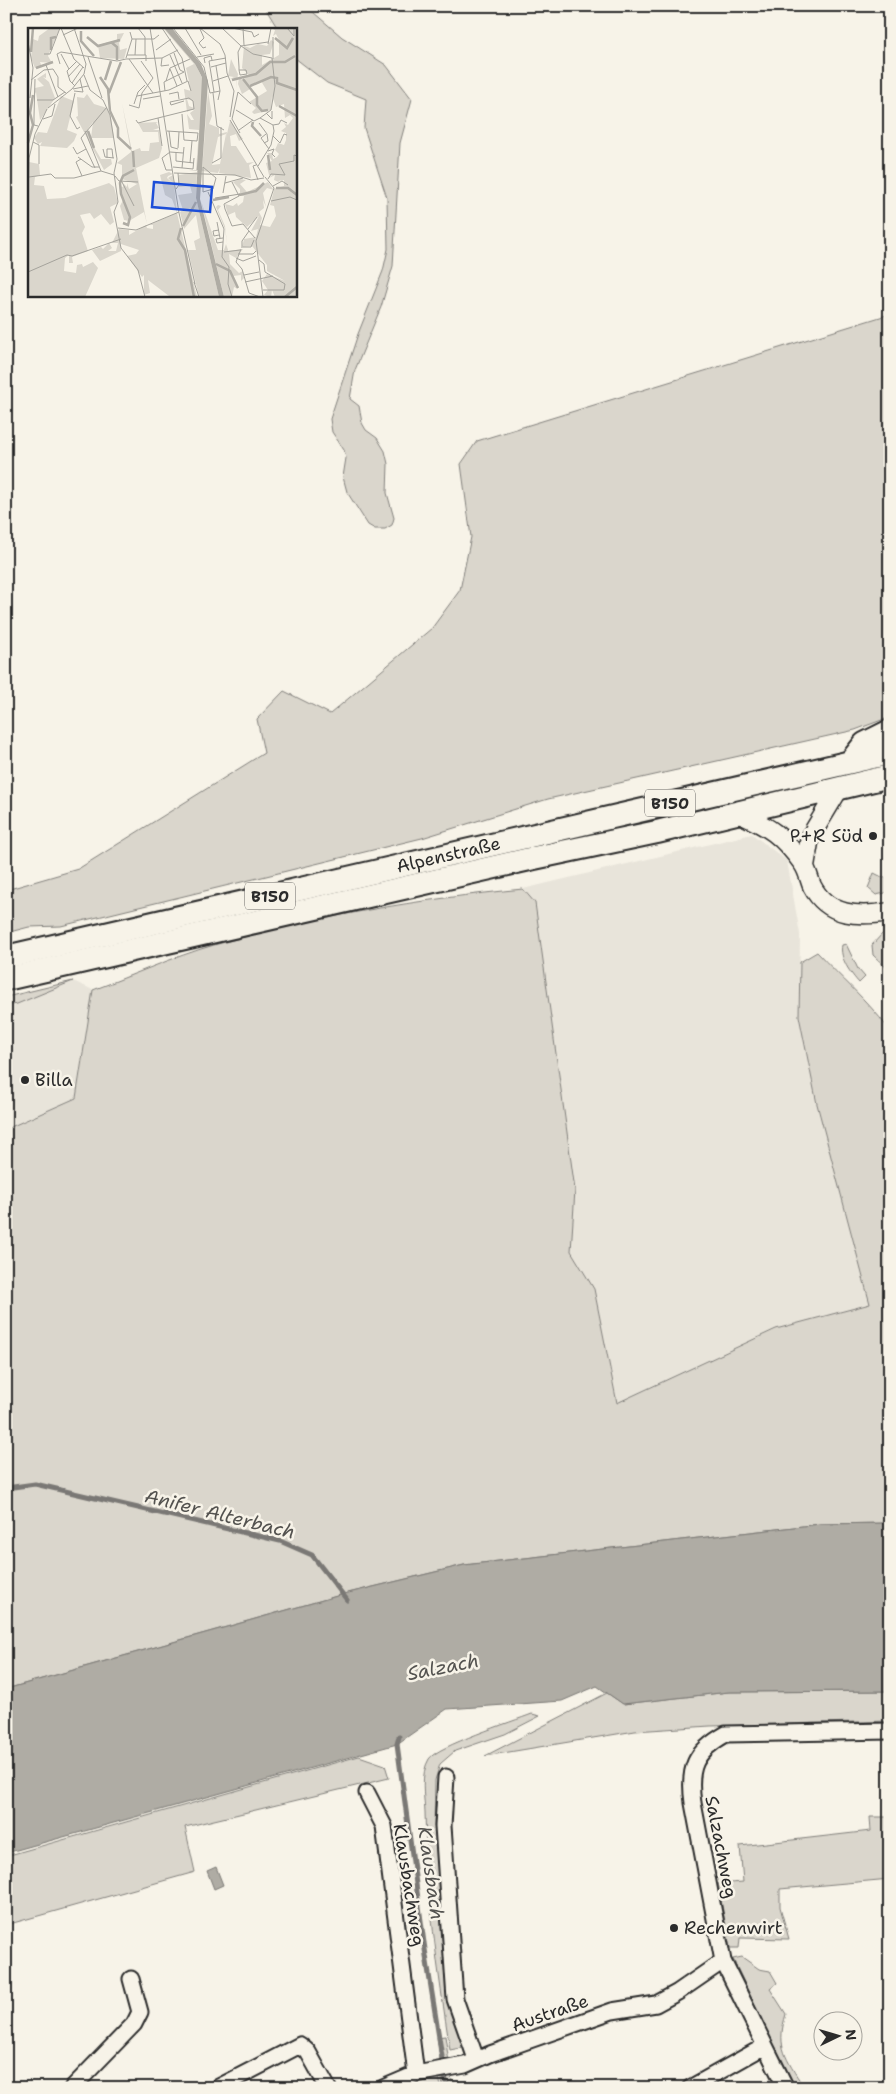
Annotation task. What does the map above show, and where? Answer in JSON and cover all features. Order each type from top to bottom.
[{"type":"main road","points":[[849,762],[864,743],[890,730]]},
{"type":"main road","name":"Alpenstraße","points":[[6,957],[890,752]]},
{"type":"main road","name":"Alpenstraße","points":[[6,979],[737,813],[890,776]]},
{"type":"street","points":[[804,866],[810,837],[840,787]]},
{"type":"street","points":[[737,813],[760,822],[776,832],[804,866],[813,887],[825,904],[846,914],[871,915],[890,912]]},
{"type":"street","name":"Salzachweg","points":[[786,2088],[723,1961],[690,1783],[695,1762],[706,1745],[726,1734],[890,1731]]},
{"type":"street","name":"Klausbachweg","points":[[446,1777],[443,1826],[455,1999],[471,2062]]},
{"type":"street","name":"Klausbachweg","points":[[367,1793],[384,1826],[419,2074]]},
{"type":"street","name":"Austraße","points":[[383,2088],[419,2074],[471,2062],[612,2011],[656,2004],[678,1992],[723,1961]]},
{"type":"street","points":[[72,2088],[134,2024],[140,2012],[131,1979]]},
{"type":"street","points":[[217,2088],[300,2045],[308,2052],[328,2088]]},
{"type":"street","points":[[690,2088],[765,2046]]},
{"type":"shaded area","points":[[264,6],[306,6],[342,37],[386,65],[412,99],[400,143],[393,266],[381,307],[355,370],[350,399],[359,406],[362,423],[366,430],[377,438],[385,451],[388,464],[387,493],[394,518],[392,525],[385,529],[375,529],[368,525],[347,492],[343,477],[346,458],[344,450],[332,432],[330,419],[358,334],[383,271],[388,249],[387,198],[364,128],[366,99],[327,83],[296,59],[296,28],[277,28]]},
{"type":"shaded area","points":[[890,314],[890,715],[887,718],[855,730],[548,799],[422,838],[61,926],[29,927],[6,933],[6,890],[78,869],[264,753],[257,719],[284,691],[330,714],[432,628],[460,590],[471,537],[461,464],[477,441]]},
{"type":"shaded area","points":[[752,834],[787,861],[800,934],[799,1016],[817,1104],[870,1304],[776,1329],[617,1403],[594,1289],[571,1251],[575,1190],[535,904],[523,889]]},
{"type":"shaded area","points":[[874,873],[884,878],[890,876],[890,889],[885,893],[876,895],[868,888]]},
{"type":"shaded area","points":[[523,889],[535,903],[575,1190],[571,1251],[594,1289],[617,1403],[776,1329],[870,1304],[817,1104],[799,1016],[800,962],[817,952],[863,999],[888,1028],[890,1523],[820,1524],[464,1565],[344,1594],[6,1689],[6,1129],[76,1098],[93,990],[214,945],[290,926],[367,910]]},
{"type":"shaded area","points":[[890,932],[890,971],[873,955],[872,945],[883,933]]},
{"type":"shaded area","points":[[846,944],[858,969],[865,977],[859,983],[849,970],[842,955],[842,945]]},
{"type":"shaded area","points":[[73,981],[93,990],[76,1098],[6,1129],[6,1006],[17,1004]]},
{"type":"shaded area","points":[[73,981],[17,1004],[6,1006],[6,997]]},
{"type":"shaded area","points":[[890,1691],[890,1721],[710,1726],[635,1731],[485,1756],[607,1693],[623,1704],[729,1692]]},
{"type":"shaded area","points":[[532,1714],[540,1716],[505,1734],[455,1751],[440,1764],[435,1780],[434,1826],[465,2047],[450,2050],[430,1902],[423,1792],[424,1771],[429,1759],[446,1747]]},
{"type":"shaded area","points":[[359,1756],[385,1765],[389,1778],[185,1827],[195,1872],[6,1925],[6,1856]]},
{"type":"shaded area","points":[[870,1817],[890,1817],[890,1879],[780,1889],[780,1907],[789,1939],[740,1938],[739,1948],[730,1948],[718,1884],[743,1882],[740,1846],[871,1831]]},
{"type":"shaded area","points":[[742,1957],[759,1969],[770,1971],[777,1983],[770,1989],[786,2014],[782,2033],[783,2049],[800,2081],[795,2086],[786,2071],[733,1959]]},
{"type":"shaded area","points":[[445,2036],[453,2088],[443,2088],[437,2037]]},
{"type":"shaded area","points":[[439,2075],[441,2088],[394,2088]]},
{"type":"water","name":"Salzach","points":[[890,1523],[890,1691],[729,1692],[623,1704],[597,1686],[562,1701],[447,1709],[397,1744],[6,1853],[6,1689],[344,1594],[464,1565],[820,1524]]},
{"type":"water","points":[[216,1867],[223,1885],[214,1889],[207,1871]]},
{"type":"waterway","name":"Anifer Alterbach","points":[[6,1488],[35,1484],[280,1541],[312,1555],[347,1600]]},
{"type":"waterway","name":"Klausbach","points":[[399,1737],[397,1744],[424,1943],[447,2088]]},
{"type":"place","name":"P+R Süd","points":[[873,836]]},
{"type":"place","name":"Billa","points":[[25,1080]]},
{"type":"place","name":"Rechenwirt","points":[[674,1928]]}]
